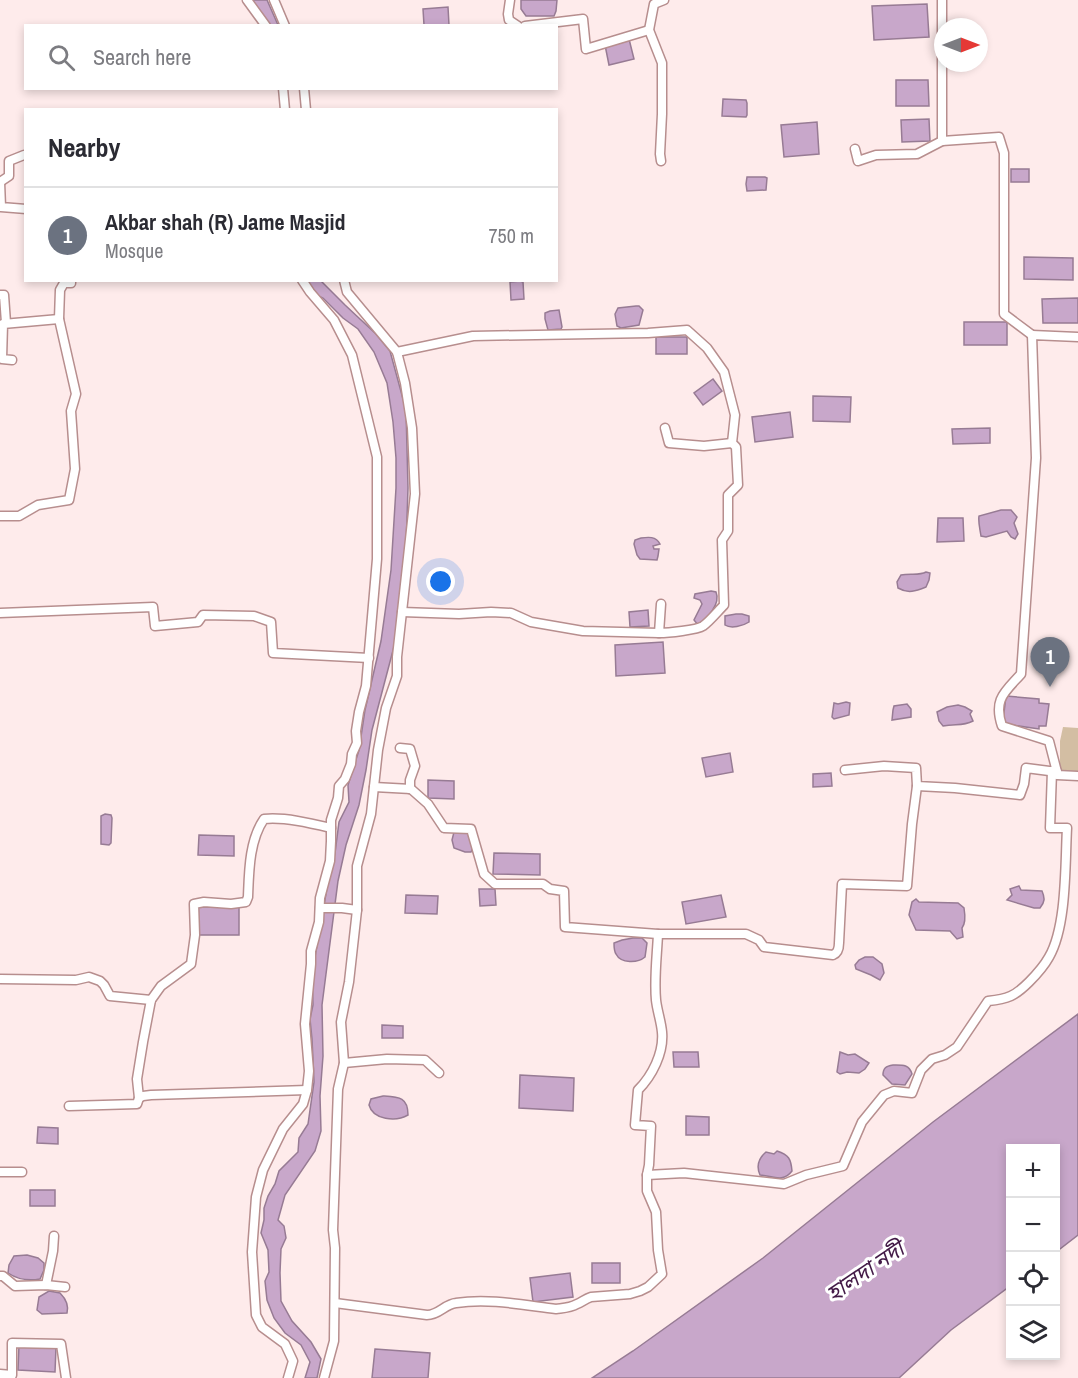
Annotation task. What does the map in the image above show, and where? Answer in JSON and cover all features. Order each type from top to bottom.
[{"type":"street","points":[[247,0],[265,24]]},
{"type":"street","points":[[274,0],[284,24]]},
{"type":"street","points":[[510,0],[509,20],[515,24]]},
{"type":"street","points":[[661,161],[662,63],[649,30],[654,4],[664,0]]},
{"type":"street","points":[[942,0],[942,141]]},
{"type":"street","points":[[542,24],[583,19],[586,48],[649,30]]},
{"type":"street","points":[[283,90],[285,108]]},
{"type":"street","points":[[304,90],[306,108]]},
{"type":"street","points":[[855,149],[858,161],[876,155],[917,154],[942,141],[999,137],[1004,153],[1004,314],[1032,335],[1078,337]]},
{"type":"street","points":[[24,155],[9,161],[9,176],[0,182],[1,207],[24,208]]},
{"type":"street","points":[[0,516],[19,516],[38,505],[69,500],[75,469],[71,411],[76,394],[59,319],[60,290],[64,283],[71,282]]},
{"type":"street","points":[[288,1378],[293,1361],[285,1344],[262,1327],[256,1315],[252,1252],[256,1197],[263,1170],[283,1129],[303,1104],[307,1090],[309,1071],[305,1024],[311,964],[310,951],[319,922],[320,898],[330,861],[331,820],[339,786],[345,779],[357,744],[356,731],[366,686],[377,559],[377,456],[352,355],[334,320],[303,282]]},
{"type":"street","points":[[324,1378],[334,1341],[335,1248],[333,1230],[336,1117],[338,1089],[344,1063],[341,1022],[349,982],[357,910],[357,866],[371,813],[378,750],[386,708],[397,675],[415,494],[412,428],[408,397],[397,352],[347,292],[344,282]]},
{"type":"street","points":[[0,295],[4,295],[6,323],[3,324],[2,359],[12,360]]},
{"type":"street","points":[[6,323],[59,319]]},
{"type":"street","points":[[397,352],[473,336],[648,333],[687,330],[707,348],[724,372],[735,415],[732,443],[736,447],[738,485],[728,495],[728,531],[722,540],[724,604],[702,627],[674,633],[583,631],[531,622],[511,613],[402,612]]},
{"type":"street","points":[[647,1175],[684,1173],[783,1184],[806,1175],[843,1166],[862,1122],[884,1095],[894,1091],[912,1093],[921,1070],[932,1059],[945,1055],[957,1047],[988,1001],[1004,1000],[1013,996],[1039,973],[1050,955],[1058,933],[1064,896],[1066,828],[1050,828],[1055,771],[1049,741],[1002,726],[998,714],[1001,697],[1021,674],[1036,458],[1032,335]]},
{"type":"street","points":[[665,428],[669,443],[704,446],[732,443]]},
{"type":"street","points":[[659,633],[661,604]]},
{"type":"street","points":[[0,613],[153,607],[155,626],[198,622],[203,615],[254,616],[272,622],[273,653],[369,658]]},
{"type":"street","points":[[400,748],[410,748],[415,766],[410,780],[410,789]]},
{"type":"street","points":[[374,787],[410,789],[428,804],[444,828],[471,830],[484,874],[495,884],[543,884],[550,889],[564,891],[566,927],[657,934],[746,934],[759,940],[764,947],[836,954],[839,943],[842,884],[907,886],[917,786],[916,768],[884,766],[845,770]]},
{"type":"street","points":[[917,786],[1020,795],[1026,768],[1055,771],[1058,775],[1078,776]]},
{"type":"street","points":[[69,1106],[137,1104],[139,1098],[137,1079],[151,1000],[161,986],[192,964],[195,935],[194,904],[246,902],[251,855],[260,824],[264,819],[273,818],[331,828]]},
{"type":"street","points":[[321,909],[357,910]]},
{"type":"street","points":[[335,1304],[432,1315],[449,1304],[478,1301],[556,1309],[576,1305],[585,1299],[640,1291],[659,1277],[662,1271],[658,1250],[656,1212],[647,1191],[651,1126],[635,1125],[638,1090],[646,1082],[662,1047],[662,1031],[656,999],[657,934]]},
{"type":"street","points":[[0,979],[76,980],[89,977],[100,981],[110,996],[151,1000]]},
{"type":"street","points":[[344,1063],[387,1059],[425,1060],[439,1073]]},
{"type":"street","points":[[139,1098],[151,1095],[307,1090]]},
{"type":"street","points":[[0,1172],[22,1172]]},
{"type":"street","points":[[46,1285],[54,1236]]},
{"type":"street","points":[[0,1276],[15,1286],[65,1287]]},
{"type":"street","points":[[0,1374],[12,1375],[12,1344],[61,1344],[66,1378]]},
{"type":"shaded area","points":[[1063,727],[1078,728],[1078,773],[1060,772],[1060,741]]},
{"type":"water","points":[[251,0],[267,0],[278,24],[267,24]]},
{"type":"water","points":[[521,0],[557,0],[556,11],[554,16],[526,16],[521,9]]},
{"type":"water","points":[[927,4],[929,37],[874,40],[872,6]]},
{"type":"water","points":[[448,7],[449,24],[424,24],[423,9]]},
{"type":"water","points":[[629,39],[634,59],[609,65],[605,45]]},
{"type":"water","points":[[896,80],[928,80],[929,106],[896,106]]},
{"type":"water","points":[[723,99],[746,100],[746,117],[722,116]]},
{"type":"water","points":[[929,119],[930,141],[902,142],[901,120]]},
{"type":"water","points":[[817,122],[819,154],[784,157],[781,125]]},
{"type":"water","points":[[1011,169],[1029,169],[1029,182],[1011,182]]},
{"type":"water","points":[[747,177],[767,178],[766,190],[747,191]]},
{"type":"water","points":[[1024,257],[1073,258],[1073,280],[1024,279]]},
{"type":"water","points":[[306,282],[322,282],[376,334],[390,351],[406,410],[408,488],[406,547],[396,639],[372,730],[359,805],[346,845],[338,881],[322,1005],[321,1131],[315,1151],[285,1195],[278,1220],[284,1226],[286,1238],[281,1249],[281,1301],[292,1321],[311,1342],[321,1359],[317,1378],[305,1378],[310,1362],[301,1345],[285,1333],[274,1318],[267,1300],[265,1281],[269,1272],[268,1250],[261,1233],[268,1196],[279,1171],[298,1152],[299,1138],[308,1124],[314,1082],[310,1019],[313,1005],[312,974],[339,822],[349,802],[348,785],[359,750],[365,710],[381,641],[391,570],[396,458],[387,383],[374,352],[358,329],[323,298],[310,292]]},
{"type":"water","points":[[510,282],[523,282],[524,299],[511,300]]},
{"type":"water","points":[[1078,298],[1078,323],[1043,323],[1042,299]]},
{"type":"water","points":[[639,306],[643,310],[639,325],[621,328],[617,326],[615,314],[618,308]]},
{"type":"water","points":[[559,310],[561,329],[548,330],[545,313]]},
{"type":"water","points":[[964,322],[1007,322],[1007,345],[964,345]]},
{"type":"water","points":[[656,337],[687,337],[687,354],[656,354]]},
{"type":"water","points":[[713,379],[722,391],[703,405],[694,393]]},
{"type":"water","points":[[813,396],[851,397],[850,422],[813,421]]},
{"type":"water","points":[[790,412],[793,437],[755,442],[752,417]]},
{"type":"water","points":[[990,428],[990,443],[953,444],[952,429]]},
{"type":"water","points":[[1001,510],[1011,510],[1017,517],[1014,523],[1018,534],[1015,539],[1007,531],[986,537],[981,536],[979,516]]},
{"type":"water","points":[[938,518],[963,518],[964,541],[937,542]]},
{"type":"water","points":[[652,538],[658,541],[660,544],[653,546],[654,549],[659,549],[657,560],[640,559],[637,555],[634,544],[635,540]]},
{"type":"water","points":[[930,573],[926,587],[915,591],[898,588],[897,582],[901,575]]},
{"type":"water","points":[[716,592],[717,601],[709,615],[698,625],[694,620],[702,604],[700,600],[694,598],[695,594]]},
{"type":"water","points":[[648,610],[649,626],[630,627],[629,612]]},
{"type":"water","points":[[736,614],[749,616],[749,622],[730,627],[725,625],[725,616]]},
{"type":"water","points":[[663,642],[665,673],[616,676],[615,645]]},
{"type":"water","points":[[1006,696],[1039,699],[1039,703],[1049,704],[1046,726],[1039,726],[1039,729],[1005,724],[1003,721]]},
{"type":"water","points":[[834,703],[850,703],[849,715],[834,719],[832,717]]},
{"type":"water","points":[[907,704],[911,709],[911,717],[892,720],[894,706]]},
{"type":"water","points":[[958,705],[972,711],[970,714],[973,721],[943,726],[937,712]]},
{"type":"water","points":[[730,753],[733,772],[706,777],[702,758]]},
{"type":"water","points":[[831,773],[832,786],[813,787],[813,774]]},
{"type":"water","points":[[428,780],[454,781],[454,799],[428,798]]},
{"type":"water","points":[[111,815],[112,818],[109,845],[101,844],[101,816]]},
{"type":"water","points":[[454,832],[468,833],[471,836],[471,852],[454,848],[452,840]]},
{"type":"water","points":[[199,835],[234,836],[234,856],[198,855]]},
{"type":"water","points":[[494,853],[540,854],[540,875],[493,874]]},
{"type":"water","points":[[1019,886],[1021,890],[1042,891],[1044,900],[1040,908],[1007,900],[1012,895],[1010,889]]},
{"type":"water","points":[[479,889],[495,889],[496,905],[480,906]]},
{"type":"water","points":[[406,895],[438,896],[437,914],[405,913]]},
{"type":"water","points":[[721,895],[726,917],[686,924],[682,902]]},
{"type":"water","points":[[916,899],[919,902],[958,903],[964,908],[963,937],[957,939],[950,931],[916,930],[909,915],[912,902]]},
{"type":"water","points":[[196,907],[239,907],[239,935],[196,935]]},
{"type":"water","points":[[642,938],[647,943],[645,957],[634,961],[622,960],[615,953],[614,943]]},
{"type":"water","points":[[865,957],[873,957],[882,964],[884,973],[880,980],[856,969],[855,965]]},
{"type":"water","name":"হালদা নদী","points":[[1078,1014],[1078,1235],[1060,1249],[1060,1144],[1006,1144],[1006,1289],[951,1330],[899,1378],[592,1378],[763,1258],[933,1122]]},
{"type":"water","points":[[382,1025],[403,1026],[403,1038],[382,1038]]},
{"type":"water","points":[[673,1052],[698,1052],[699,1067],[674,1067]]},
{"type":"water","points":[[840,1052],[848,1055],[855,1054],[869,1063],[859,1073],[840,1074],[837,1072]]},
{"type":"water","points":[[893,1065],[905,1066],[911,1071],[912,1074],[905,1085],[892,1084],[883,1075],[885,1068]]},
{"type":"water","points":[[520,1075],[574,1078],[573,1111],[519,1108]]},
{"type":"water","points":[[383,1096],[404,1101],[408,1115],[391,1119],[375,1114],[369,1105],[371,1099]]},
{"type":"water","points":[[686,1116],[709,1117],[709,1135],[686,1135]]},
{"type":"water","points":[[38,1127],[58,1128],[58,1144],[37,1143]]},
{"type":"water","points":[[777,1151],[789,1158],[792,1171],[781,1178],[760,1175],[758,1165],[762,1157],[766,1152],[774,1154]]},
{"type":"water","points":[[30,1190],[55,1190],[55,1206],[30,1206]]},
{"type":"water","points":[[27,1255],[38,1258],[44,1263],[40,1279],[23,1279],[8,1273],[14,1256]]},
{"type":"water","points":[[592,1263],[620,1263],[620,1283],[592,1283]]},
{"type":"water","points":[[570,1273],[573,1297],[533,1302],[530,1278]]},
{"type":"water","points":[[49,1291],[62,1295],[67,1305],[67,1313],[42,1314],[37,1310],[39,1297]]},
{"type":"water","points":[[19,1345],[56,1347],[55,1372],[18,1370]]},
{"type":"water","points":[[375,1349],[430,1353],[428,1378],[372,1378]]},
{"type":"place","name":"Akbar shah (R) Jame Masjid","points":[[1050,687]]}]
